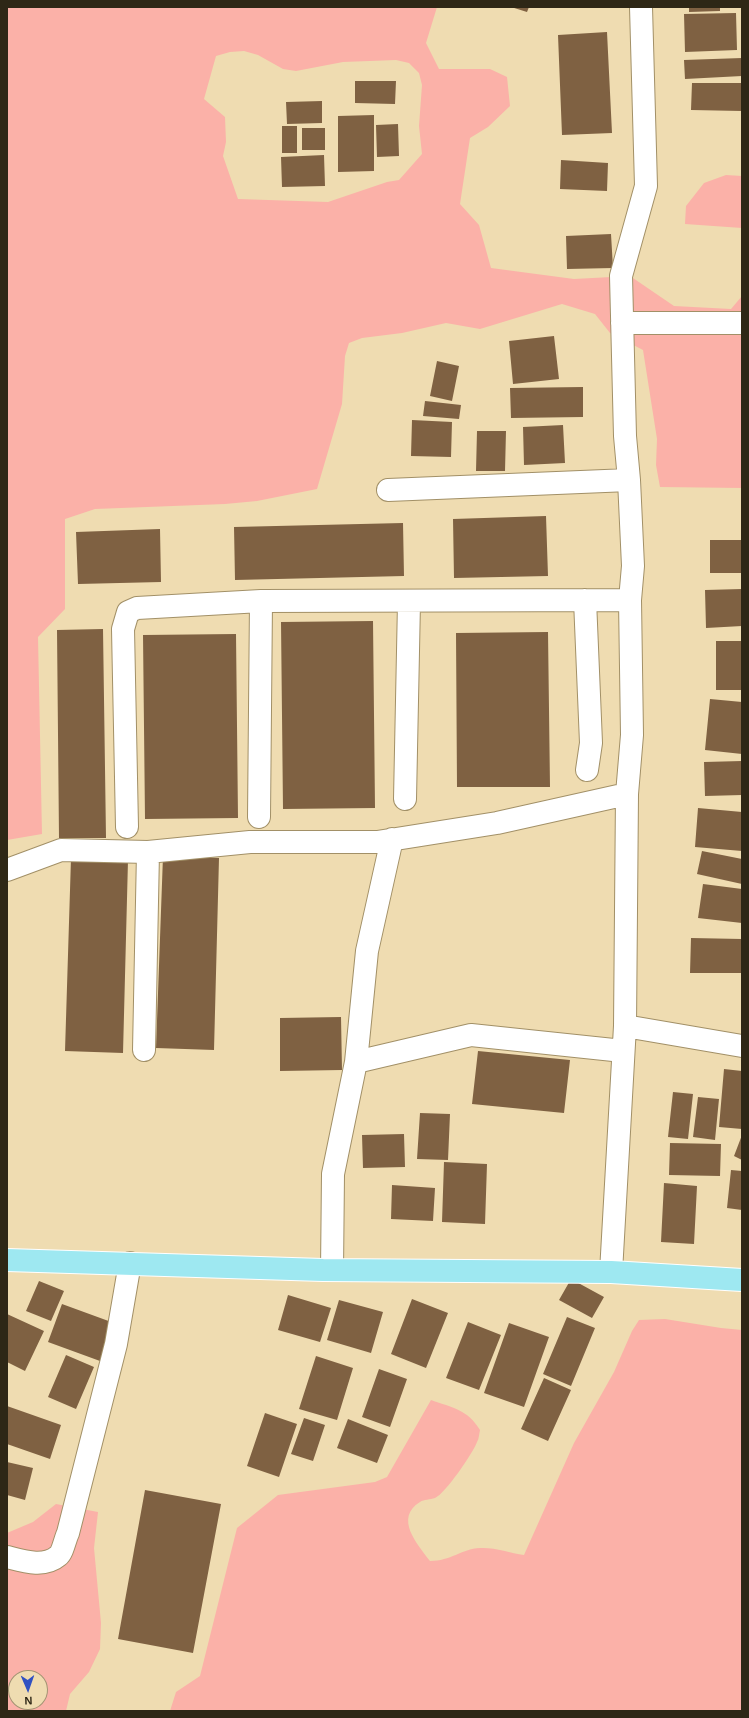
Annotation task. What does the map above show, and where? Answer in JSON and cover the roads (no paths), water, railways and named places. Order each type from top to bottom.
[{"type":"main road","points":[[7,1260],[332,1270],[611,1272],[742,1280]]},
{"type":"street","points":[[611,1272],[625,1026],[627,794],[632,735],[630,600],[633,566],[629,480],[625,436],[621,276],[646,186],[641,7]]},
{"type":"street","points":[[622,323],[742,323]]},
{"type":"street","points":[[388,490],[629,480]]},
{"type":"street","points":[[585,600],[591,743],[587,770]]},
{"type":"street","points":[[127,827],[123,629],[128,612],[137,608],[146,607],[261,601],[409,602],[630,600]]},
{"type":"street","points":[[259,817],[261,601]]},
{"type":"street","points":[[405,799],[409,602]]},
{"type":"street","points":[[7,870],[60,850],[148,852],[250,842],[377,842],[497,823],[627,794]]},
{"type":"street","points":[[332,1270],[333,1174],[356,1062],[366,951],[392,839]]},
{"type":"street","points":[[144,1050],[148,852]]},
{"type":"street","points":[[625,1026],[742,1046]]},
{"type":"street","points":[[356,1062],[471,1035],[623,1051]]},
{"type":"street","points":[[7,1557],[37,1563],[52,1559],[59,1555],[68,1533],[116,1344],[130,1263]]}]
